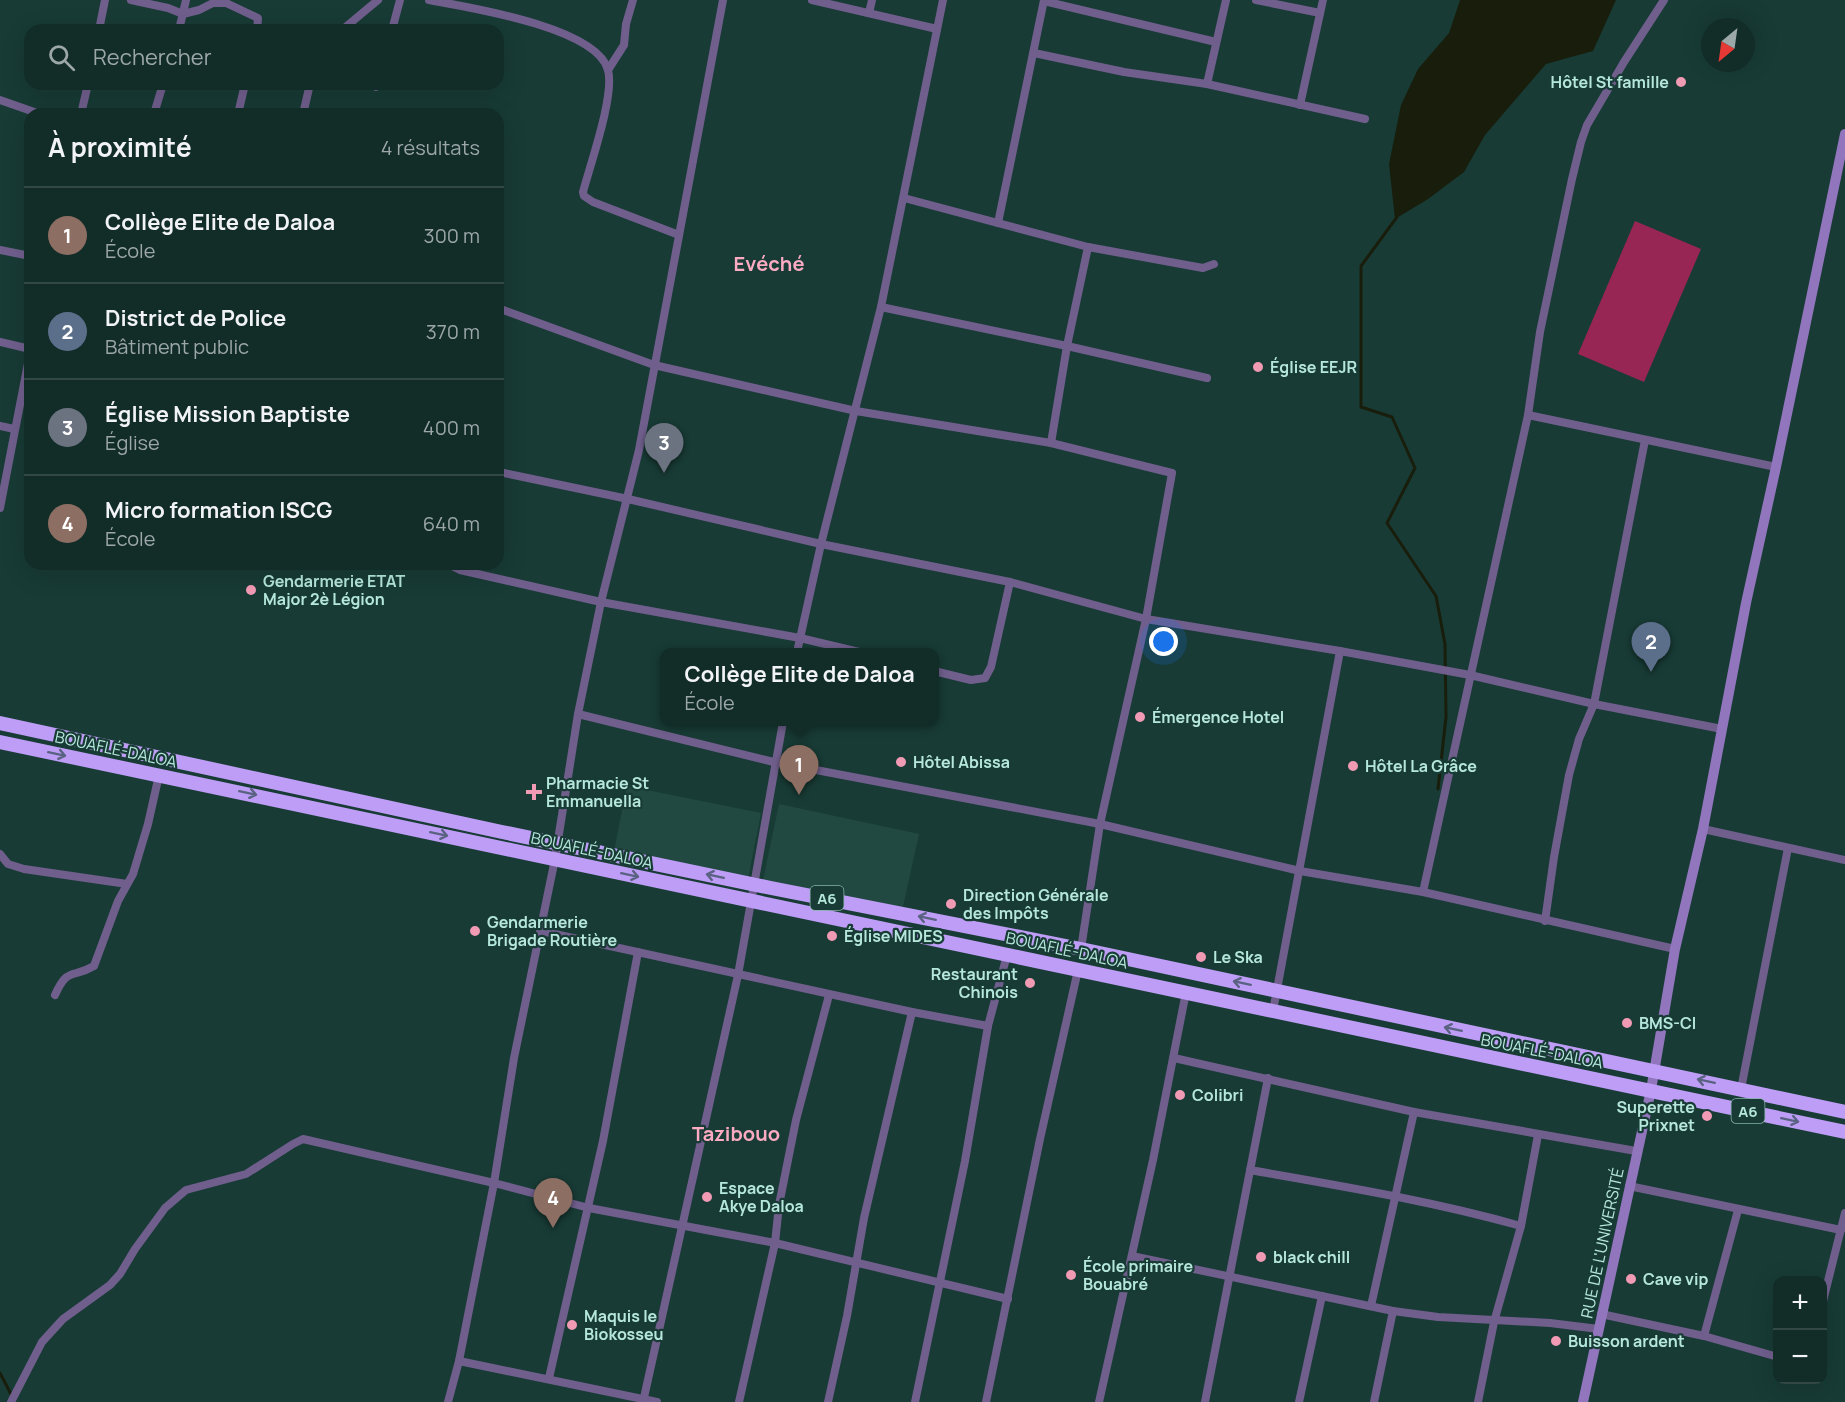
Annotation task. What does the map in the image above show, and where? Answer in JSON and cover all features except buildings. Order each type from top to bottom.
[{"type":"highway","name":"BOUAFLÉ-DALOA","points":[[0,723],[558,843],[1081,949],[1845,1112]]},
{"type":"highway","name":"BOUAFLÉ-DALOA","points":[[0,742],[1845,1132]]},
{"type":"street","points":[[100,24],[105,0]]},
{"type":"street","points":[[132,0],[168,8],[183,14],[200,10],[213,3],[226,3],[258,18],[258,24]]},
{"type":"street","points":[[180,24],[186,0]]},
{"type":"street","points":[[349,24],[378,0]]},
{"type":"street","points":[[394,24],[400,0]]},
{"type":"street","points":[[429,0],[507,15],[568,36],[590,48],[601,58],[608,70],[609,84],[606,106],[583,192],[584,196],[593,202],[679,235]]},
{"type":"street","points":[[608,70],[624,45],[626,24],[633,0]]},
{"type":"street","points":[[448,1402],[459,1361],[494,1183],[514,1058],[558,843],[578,714],[601,602],[628,499],[723,0]]},
{"type":"street","points":[[812,0],[937,29]]},
{"type":"street","points":[[869,13],[872,0]]},
{"type":"street","points":[[798,648],[821,544],[881,307],[943,0]]},
{"type":"street","points":[[998,223],[1044,0],[1216,42]]},
{"type":"street","points":[[1207,84],[1226,0]]},
{"type":"street","points":[[1256,0],[1320,13]]},
{"type":"street","points":[[1300,105],[1323,0]]},
{"type":"street","points":[[1423,892],[1528,415],[1540,332],[1572,179],[1587,125],[1664,0]]},
{"type":"street","points":[[1034,53],[1124,72],[1207,84],[1365,119]]},
{"type":"street","points":[[82,108],[87,90]]},
{"type":"street","points":[[156,108],[161,90]]},
{"type":"street","points":[[239,108],[244,90]]},
{"type":"street","points":[[304,108],[309,90]]},
{"type":"street","points":[[0,100],[24,108]]},
{"type":"street","name":"RUE DE L'UNIVERSITÉ","points":[[1583,1402],[1651,1090],[1676,949],[1703,829],[1746,603],[1845,134]]},
{"type":"street","points":[[904,198],[1088,247],[1203,267],[1214,264]]},
{"type":"street","points":[[1051,443],[1067,346],[1088,247]]},
{"type":"street","points":[[0,250],[24,255]]},
{"type":"street","points":[[881,307],[1207,378]]},
{"type":"street","points":[[504,311],[654,364],[856,411],[1051,443],[1172,473],[1146,619],[1100,824],[1081,949]]},
{"type":"street","points":[[504,315],[508,313]]},
{"type":"street","points":[[0,342],[24,349]]},
{"type":"street","points":[[0,508],[24,382]]},
{"type":"street","points":[[1528,415],[1776,467]]},
{"type":"street","points":[[0,426],[15,429]]},
{"type":"street","points":[[1545,921],[1569,775],[1579,739],[1594,704],[1645,440]]},
{"type":"street","points":[[504,473],[821,544],[1010,582],[1146,619],[1470,675],[1594,704],[1722,729]]},
{"type":"street","points":[[460,570],[601,602],[800,638],[842,648]]},
{"type":"street","points":[[939,672],[971,680],[985,678],[991,667],[1010,582]]},
{"type":"street","points":[[1273,1011],[1340,651]]},
{"type":"street","points":[[578,714],[774,762],[1100,824],[1300,871],[1423,892],[1676,949]]},
{"type":"street","points":[[644,1401],[738,975],[782,726]]},
{"type":"street","points":[[55,995],[62,980],[94,966],[118,901],[133,874],[148,824],[159,775]]},
{"type":"street","points":[[1703,829],[1845,860]]},
{"type":"street","points":[[1741,1089],[1788,848]]},
{"type":"street","points":[[0,854],[8,864],[24,868],[127,884]]},
{"type":"street","points":[[541,931],[829,995],[988,1026]]},
{"type":"street","points":[[549,1378],[589,1208],[638,952]]},
{"type":"street","points":[[915,1402],[965,1161],[988,1026],[1007,955]]},
{"type":"street","points":[[986,1402],[1040,1139],[1078,970]]},
{"type":"street","points":[[1099,1402],[1132,1256],[1186,992]]},
{"type":"street","points":[[739,1402],[775,1243],[779,1205],[796,1120],[829,995]]},
{"type":"street","points":[[828,1402],[870,1187],[912,1012]]},
{"type":"street","points":[[1174,1058],[1414,1112],[1636,1151]]},
{"type":"street","points":[[1204,1402],[1268,1078]]},
{"type":"street","points":[[1371,1306],[1414,1112]]},
{"type":"street","points":[[1478,1402],[1494,1322],[1521,1226],[1538,1135]]},
{"type":"street","points":[[11,1402],[42,1342],[63,1319],[110,1285],[165,1208],[186,1190],[246,1174],[303,1139],[494,1183],[589,1208],[775,1243],[1008,1299]]},
{"type":"street","points":[[1250,1170],[1463,1210],[1521,1226]]},
{"type":"street","points":[[1629,1186],[1840,1230]]},
{"type":"street","points":[[1704,1336],[1738,1210]]},
{"type":"street","points":[[1827,1284],[1845,1213]]},
{"type":"street","points":[[1132,1256],[1393,1311],[1494,1322],[1550,1323],[1599,1329]]},
{"type":"street","points":[[1299,1402],[1322,1296]]},
{"type":"street","points":[[1374,1402],[1393,1311]]},
{"type":"street","points":[[1601,1314],[1704,1336],[1773,1356]]},
{"type":"street","points":[[459,1361],[657,1402]]},
{"type":"shaded area","points":[[1460,0],[1616,0],[1593,51],[1546,64],[1485,135],[1464,172],[1428,199],[1395,219],[1389,164],[1401,105],[1418,69],[1449,33]]},
{"type":"shaded area","points":[[1635,221],[1701,249],[1644,382],[1578,354]]},
{"type":"shaded area","points":[[627,786],[761,813],[748,879],[614,851]]},
{"type":"shaded area","points":[[779,804],[919,834],[902,911],[763,880]]},
{"type":"waterway","points":[[1397,217],[1361,266],[1361,407],[1392,417],[1415,468],[1387,523],[1436,596],[1445,644],[1446,717],[1438,789]]},
{"type":"waterway","points":[[0,1373],[13,1398]]},
{"type":"place","name":"Hôtel St famille","points":[[1681,82]]},
{"type":"place","name":"Église EEJR","points":[[1258,367]]},
{"type":"place","name":"Église Mission Baptiste","points":[[664,473]]},
{"type":"place","name":"Gendarmerie ETAT Major 2è Légion","points":[[251,590]]},
{"type":"place","name":"District de Police","points":[[1651,672]]},
{"type":"place","name":"Émergence Hotel","points":[[1140,717]]},
{"type":"place","name":"Hôtel Abissa","points":[[901,762]]},
{"type":"place","name":"Hôtel La Grâce","points":[[1353,766]]},
{"type":"place","name":"Pharmacie St Emmanuella","points":[[534,792]]},
{"type":"place","name":"Collège Elite de Daloa","points":[[799,795]]},
{"type":"place","name":"Direction Générale des Impôts","points":[[951,904]]},
{"type":"place","name":"Gendarmerie Brigade Routière","points":[[475,931]]},
{"type":"place","name":"Église MIDES","points":[[832,936]]},
{"type":"place","name":"Le Ska","points":[[1201,957]]},
{"type":"place","name":"Restaurant Chinois","points":[[1030,983]]},
{"type":"place","name":"BMS-CI","points":[[1627,1023]]},
{"type":"place","name":"Colibri","points":[[1180,1095]]},
{"type":"place","name":"Superette Prixnet","points":[[1707,1116]]},
{"type":"place","name":"Espace Akye Daloa","points":[[707,1197]]},
{"type":"place","name":"Micro formation ISCG","points":[[553,1228]]},
{"type":"place","name":"black chill","points":[[1261,1257]]},
{"type":"place","name":"École primaire Bouabré","points":[[1071,1275]]},
{"type":"place","name":"Cave vip","points":[[1631,1279]]},
{"type":"place","name":"Maquis le Biokosseu","points":[[572,1325]]},
{"type":"place","name":"Buisson ardent","points":[[1556,1341]]},
{"type":"district","name":"Evéché","points":[[769,263]]},
{"type":"district","name":"Tazibouo","points":[[736,1133]]}]
